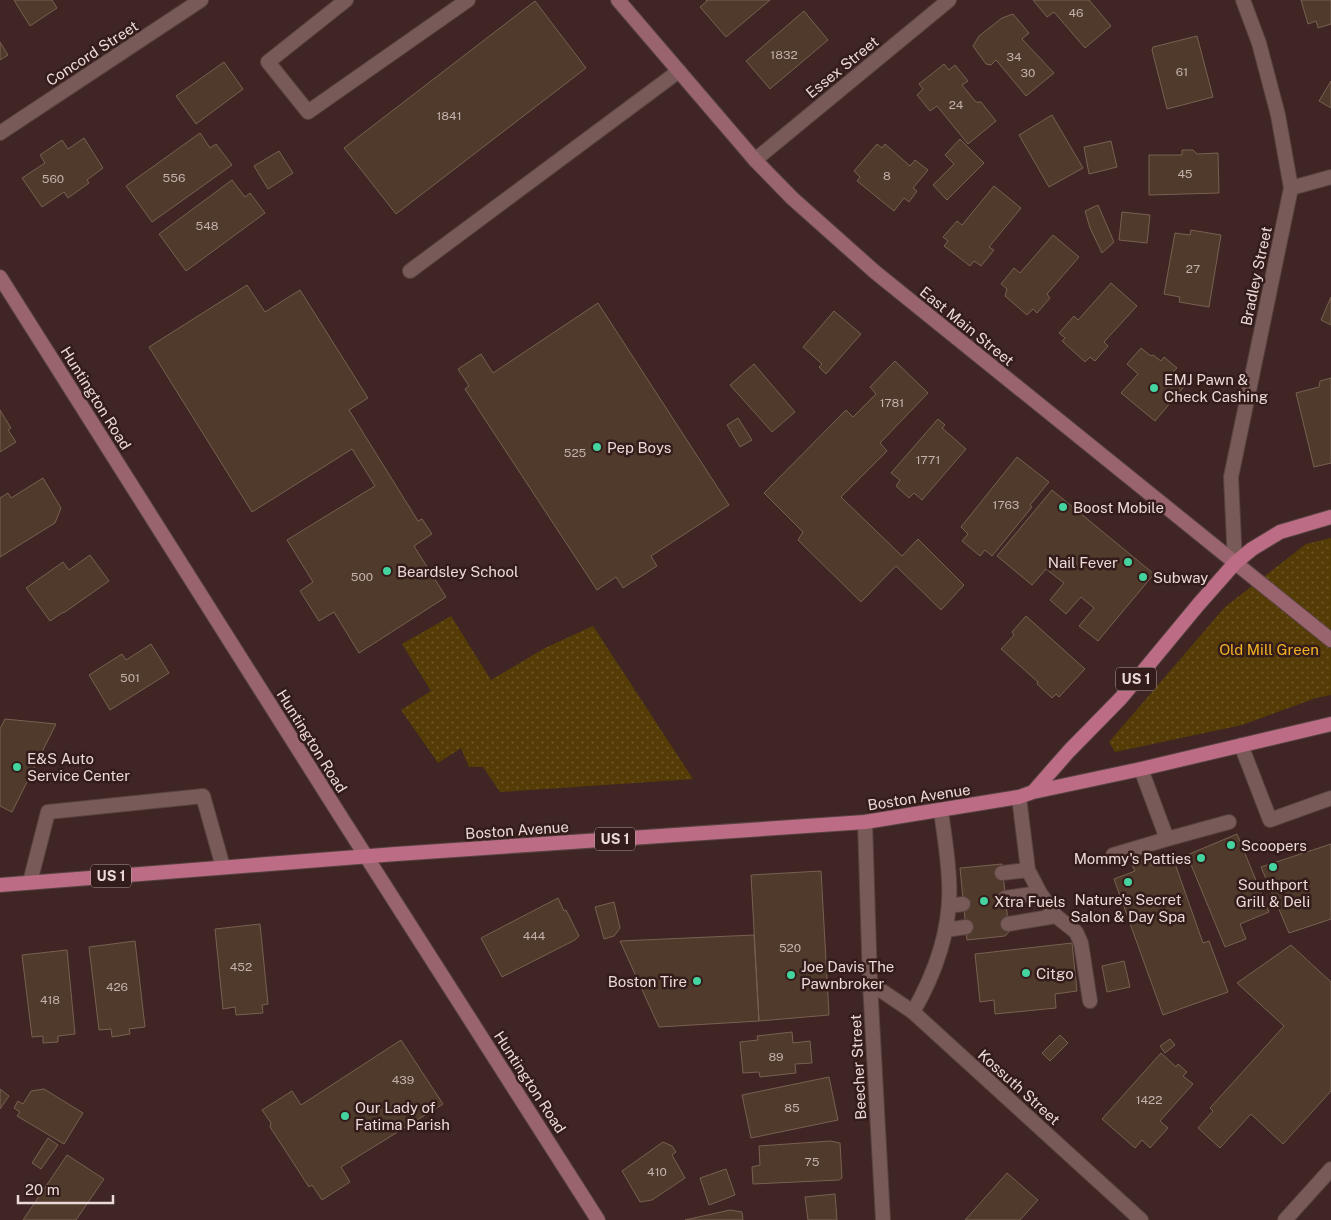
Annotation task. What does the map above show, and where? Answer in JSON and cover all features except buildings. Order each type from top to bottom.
[{"type":"main road","name":"East Main Street","points":[[618,0],[756,160],[792,198],[875,272],[1331,640]]},
{"type":"main road","name":"Huntington Road","points":[[0,277],[366,857],[598,1220]]},
{"type":"main road","name":"Boston Avenue","points":[[1033,792],[1069,751],[1121,698],[1235,562],[1252,548],[1280,532],[1331,517]]},
{"type":"main road","name":"Boston Avenue","points":[[0,885],[864,822],[1019,797],[1033,792],[1141,769],[1331,724]]},
{"type":"street","name":"Concord Street","points":[[0,133],[201,0]]},
{"type":"street","points":[[346,0],[268,62],[308,112],[468,0]]},
{"type":"street","name":"Essex Street","points":[[756,160],[949,0]]},
{"type":"street","name":"Bradley Street","points":[[1235,562],[1231,477],[1292,188],[1278,115],[1259,43],[1243,0]]},
{"type":"street","points":[[410,271],[679,71]]},
{"type":"street","points":[[1292,188],[1331,177]]},
{"type":"street","points":[[1240,745],[1270,820],[1331,798]]},
{"type":"street","points":[[1141,769],[1167,839]]},
{"type":"street","points":[[30,882],[48,812],[203,796],[223,868]]},
{"type":"street","points":[[1019,797],[1028,870],[1040,894],[1056,916],[1076,932],[1081,943],[1090,1001]]},
{"type":"street","points":[[913,1012],[936,966],[946,930],[955,880],[941,810]]},
{"type":"street","name":"Beecher Street","points":[[864,822],[882,1220]]},
{"type":"street","points":[[1113,855],[1229,822]]},
{"type":"street","points":[[1002,873],[1028,870]]},
{"type":"street","points":[[1005,898],[1040,894]]},
{"type":"street","points":[[949,906],[963,904]]},
{"type":"street","points":[[1008,924],[1056,916]]},
{"type":"street","points":[[946,930],[966,928]]},
{"type":"street","name":"Kossuth Street","points":[[870,983],[913,1012],[1141,1220]]},
{"type":"street","points":[[1285,1220],[1331,1169]]},
{"type":"green space","name":"Old Mill Green","points":[[1331,538],[1331,695],[1316,698],[1242,725],[1115,752],[1109,742],[1225,607],[1306,544]]},
{"type":"green space","points":[[451,616],[491,680],[545,648],[593,626],[693,779],[500,792],[483,767],[469,767],[461,748],[438,763],[401,710],[431,691],[402,644]]},
{"type":"place","name":"EMJ Pawn & Check Cashing","points":[[1154,388]]},
{"type":"place","name":"Pep Boys","points":[[597,447]]},
{"type":"place","name":"Boost Mobile","points":[[1063,507]]},
{"type":"place","name":"Nail Fever","points":[[1128,562]]},
{"type":"place","name":"Beardsley School","points":[[387,571]]},
{"type":"place","name":"Subway","points":[[1143,577]]},
{"type":"place","name":"E&S Auto Service Center","points":[[17,767]]},
{"type":"place","name":"Scoopers","points":[[1231,845]]},
{"type":"place","name":"Mommy's Patties","points":[[1201,858]]},
{"type":"place","name":"Southport Grill & Deli","points":[[1273,867]]},
{"type":"place","name":"Nature's Secret Salon & Day Spa","points":[[1128,882]]},
{"type":"place","name":"Xtra Fuels","points":[[984,901]]},
{"type":"place","name":"Citgo","points":[[1026,973]]},
{"type":"place","name":"Joe Davis The Pawnbroker","points":[[791,975]]},
{"type":"place","name":"Boston Tire","points":[[697,981]]},
{"type":"place","name":"Our Lady of Fatima Parish","points":[[345,1116]]}]
